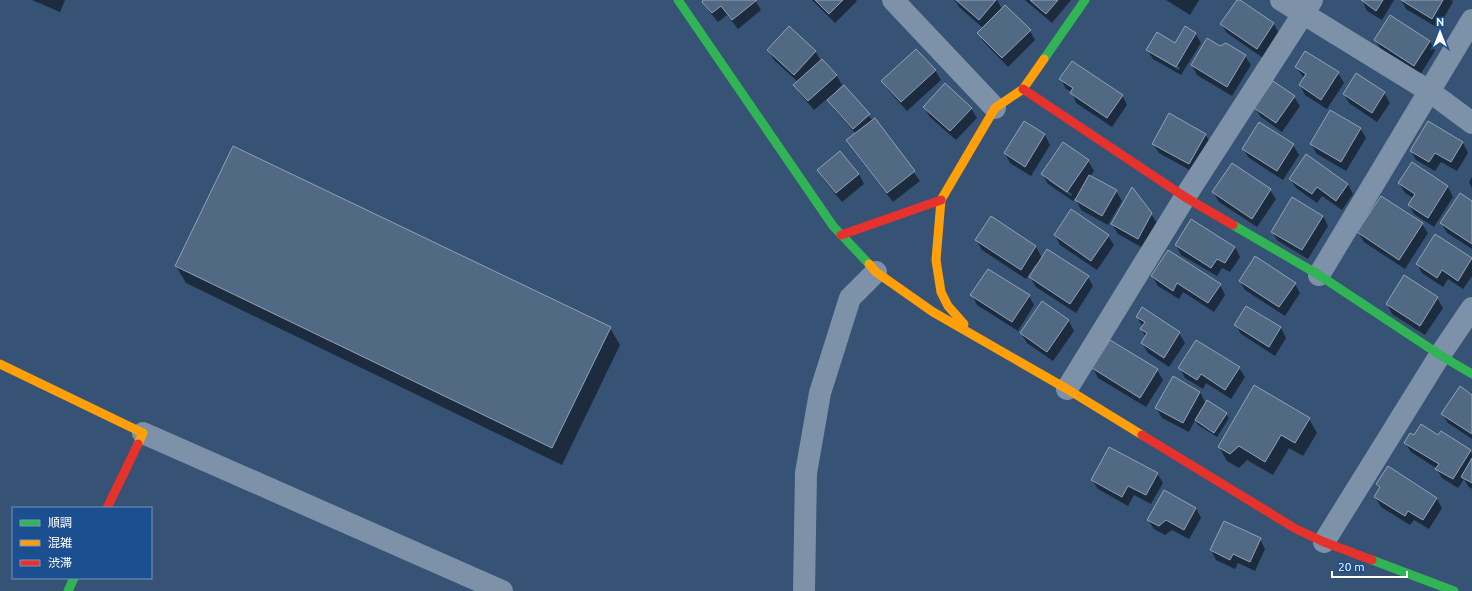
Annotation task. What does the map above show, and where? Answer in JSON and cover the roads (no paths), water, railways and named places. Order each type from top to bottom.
[{"type":"street","points":[[678,0],[833,226],[876,272],[933,312],[1067,389],[1296,529],[1324,542],[1454,591]]},
{"type":"street","points":[[893,0],[995,108]]},
{"type":"street","points":[[979,339],[948,306],[941,292],[936,260],[941,200],[995,108],[1023,89],[1086,0]]},
{"type":"street","points":[[1281,0],[1308,7],[1429,91],[1472,123]]},
{"type":"street","points":[[1067,389],[1185,197],[1308,7]]},
{"type":"street","points":[[1319,275],[1472,20]]},
{"type":"street","points":[[1023,89],[1185,197],[1319,275],[1440,355],[1472,374]]},
{"type":"street","points":[[841,235],[941,200]]},
{"type":"street","points":[[804,591],[806,473],[820,393],[850,298],[876,272]]},
{"type":"street","points":[[1324,542],[1440,355],[1472,308]]},
{"type":"street","points":[[0,364],[143,433],[502,591]]},
{"type":"street","points":[[107,507],[143,433]]},
{"type":"street","points":[[68,591],[74,579]]}]
